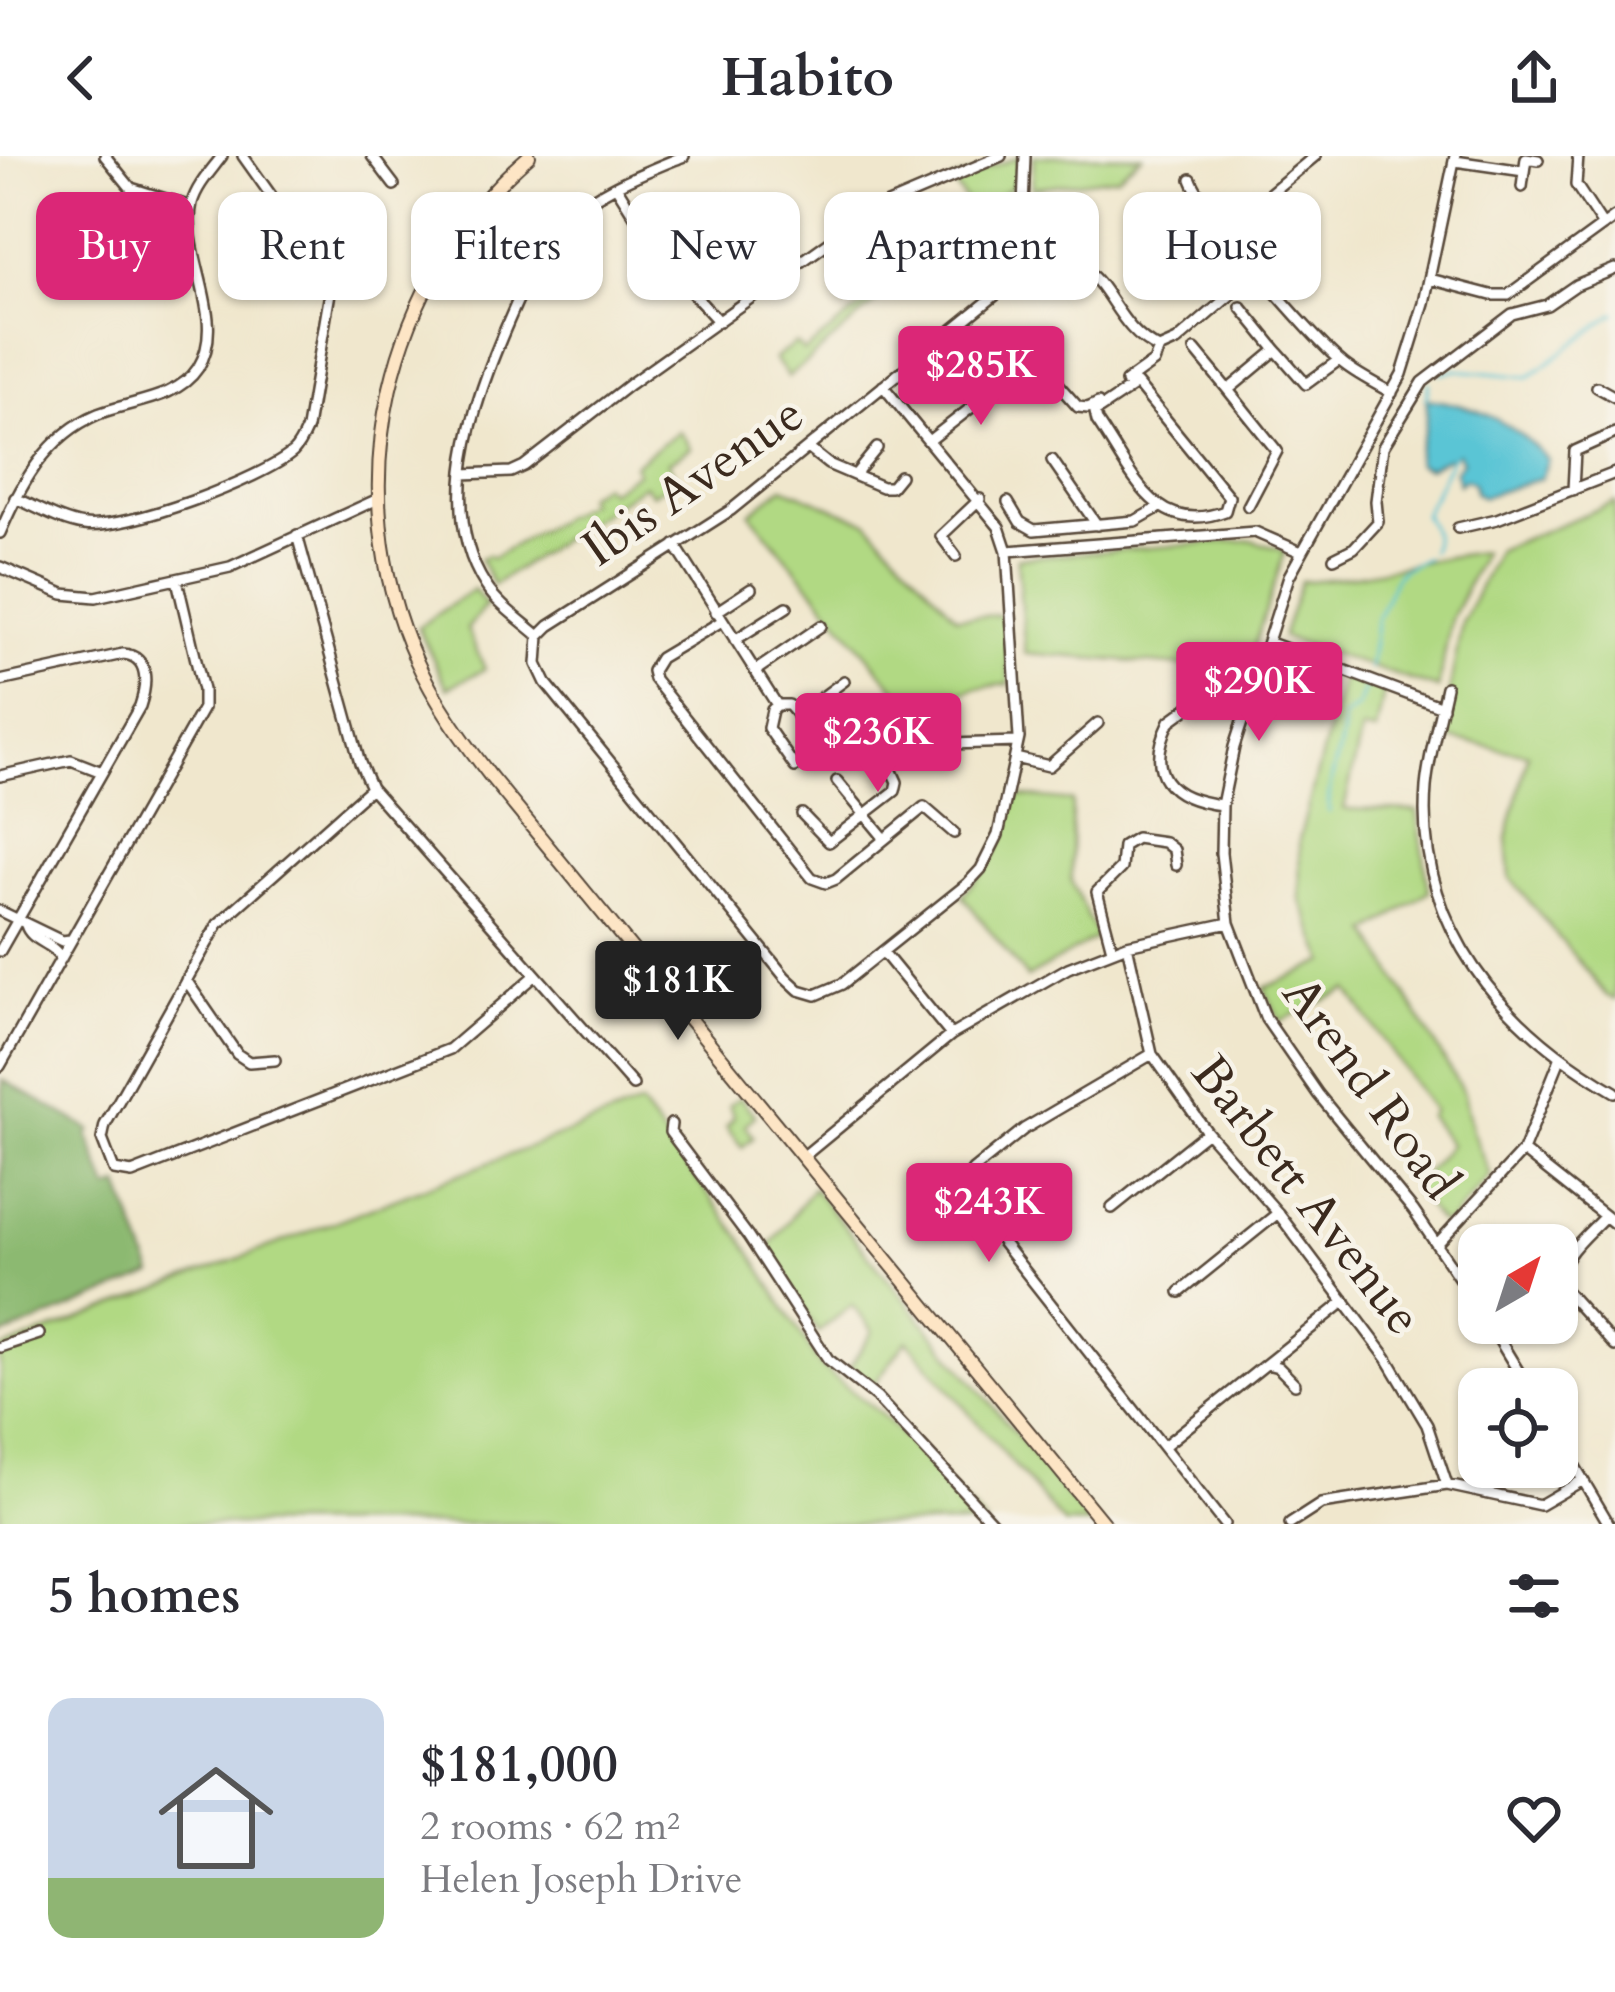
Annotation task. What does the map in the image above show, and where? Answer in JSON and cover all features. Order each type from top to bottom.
[{"type":"street","points":[[105,156],[131,188],[144,192]]},
{"type":"street","points":[[194,199],[222,156]]},
{"type":"street","points":[[15,498],[75,523],[97,525],[186,505],[279,461],[297,447],[307,428],[332,281],[243,156]]},
{"type":"street","points":[[529,156],[472,215],[435,270],[400,345],[385,403],[378,500],[396,605],[417,661],[490,777],[1104,1524]]},
{"type":"street","points":[[684,156],[616,186],[557,228],[545,246],[499,344],[472,417],[463,474],[466,526],[486,587],[539,636],[537,664],[546,683],[792,985],[808,994],[825,993],[883,952],[981,869],[998,835],[1018,742],[1007,551],[999,527],[884,386]]},
{"type":"street","points":[[463,474],[518,470],[885,203],[1001,156]]},
{"type":"street","points":[[1024,192],[1025,156]]},
{"type":"street","points":[[1272,192],[1315,156]]},
{"type":"street","points":[[1578,156],[1576,185],[1603,226]]},
{"type":"street","points":[[375,157],[394,185]]},
{"type":"street","points":[[1455,158],[1524,171]]},
{"type":"street","name":"Arend Road","points":[[1455,158],[1409,354],[1301,551],[1268,642],[1234,747],[1222,805],[1221,853],[1229,923],[1256,1000],[1291,1059],[1458,1274]]},
{"type":"street","points":[[1522,187],[1526,158],[1538,160]]},
{"type":"street","points":[[1191,179],[1195,192]]},
{"type":"street","points":[[616,186],[662,260],[718,322]]},
{"type":"street","points":[[1430,279],[1508,295],[1615,217]]},
{"type":"street","points":[[0,533],[40,457],[65,434],[100,413],[178,386],[198,367],[207,335],[194,231]]},
{"type":"street","points":[[1334,559],[1354,548],[1378,522],[1383,447],[1423,382],[1512,314],[1547,305],[1576,285],[1615,269]]},
{"type":"street","points":[[1099,283],[1142,338],[1159,349]]},
{"type":"street","name":"Ibis Avenue","points":[[539,636],[731,510],[989,300]]},
{"type":"street","points":[[1036,361],[1074,404],[1088,408],[1149,366],[1159,349],[1177,341],[1224,300]]},
{"type":"street","points":[[1286,300],[1339,360],[1391,393]]},
{"type":"street","points":[[1241,307],[1306,384],[1339,360]]},
{"type":"street","points":[[1195,350],[1277,451],[1248,506]]},
{"type":"street","points":[[1228,390],[1276,350]]},
{"type":"street","points":[[930,440],[1004,382]]},
{"type":"street","points":[[1133,385],[1144,391],[1229,496],[1225,511],[1178,518],[1158,508],[1094,415],[1133,385]]},
{"type":"street","points":[[1597,387],[1615,397]]},
{"type":"street","points":[[1574,490],[1575,451],[1615,433]]},
{"type":"street","points":[[808,448],[822,460],[886,488],[900,476]]},
{"type":"street","points":[[855,475],[877,448]]},
{"type":"street","points":[[1052,460],[1096,525]]},
{"type":"street","points":[[1458,527],[1497,519],[1615,473]]},
{"type":"street","points":[[956,556],[941,536],[980,499]]},
{"type":"street","points":[[0,567],[85,598],[230,567],[378,500]]},
{"type":"street","points":[[1008,502],[1027,528],[1135,521],[1158,508]]},
{"type":"street","points":[[1178,518],[1179,536]]},
{"type":"street","points":[[1007,551],[1255,532],[1301,551]]},
{"type":"street","points":[[297,535],[371,788],[633,1085]]},
{"type":"street","points":[[675,545],[777,705]]},
{"type":"street","points":[[0,1066],[203,708],[203,689],[177,580]]},
{"type":"street","points":[[752,589],[660,658],[652,671],[658,687],[812,878],[826,883],[836,879],[924,807],[954,833]]},
{"type":"street","points":[[735,640],[787,607]]},
{"type":"street","points":[[755,670],[821,626]]},
{"type":"street","points":[[1268,642],[1442,707]]},
{"type":"street","points":[[0,681],[131,654],[141,661],[145,690],[22,923],[0,951]]},
{"type":"street","points":[[797,716],[844,681]]},
{"type":"street","points":[[1446,687],[1425,792],[1430,863],[1439,897],[1467,958],[1515,1019],[1560,1059],[1615,1092]]},
{"type":"street","points":[[795,767],[768,728],[777,705],[789,705],[824,747],[871,715]]},
{"type":"street","points":[[1192,705],[1170,721],[1158,768],[1188,799],[1222,805]]},
{"type":"street","points":[[1015,758],[1049,766],[1098,723]]},
{"type":"street","points":[[942,724],[950,744],[1018,742]]},
{"type":"street","points":[[0,776],[71,760],[102,772]]},
{"type":"street","points":[[802,814],[826,842],[898,787],[887,760]]},
{"type":"street","points":[[837,781],[885,839]]},
{"type":"street","points":[[371,788],[223,918],[105,1125],[102,1135],[107,1154],[118,1172],[132,1173],[451,1049],[536,975]]},
{"type":"street","points":[[1112,949],[1096,892],[1121,868],[1123,846],[1136,838],[1164,842],[1174,850],[1175,865]]},
{"type":"street","points":[[0,911],[62,941],[72,939]]},
{"type":"street","points":[[22,923],[61,959]]},
{"type":"street","points":[[804,1156],[952,1036],[1068,968],[1126,945],[1229,923]]},
{"type":"street","name":"Barbett Avenue","points":[[1126,945],[1152,1054],[1207,1132],[1278,1213],[1345,1301],[1410,1393],[1427,1425],[1447,1485]]},
{"type":"street","points":[[883,952],[952,1036]]},
{"type":"street","points":[[186,980],[237,1054],[249,1062],[274,1060]]},
{"type":"street","points":[[1152,1054],[1024,1130],[973,1170],[965,1195],[1224,1524]]},
{"type":"street","points":[[1438,1243],[1522,1151],[1560,1059]]},
{"type":"street","points":[[671,1124],[670,1132],[782,1286],[821,1351],[877,1398],[994,1524]]},
{"type":"street","points":[[1112,1208],[1207,1132]]},
{"type":"street","points":[[1522,1151],[1610,1220],[1565,1262],[1559,1275],[1562,1287],[1615,1346]]},
{"type":"street","points":[[1180,1292],[1278,1213]]},
{"type":"street","points":[[1164,1446],[1345,1301]]},
{"type":"street","points":[[0,1347],[39,1334]]},
{"type":"street","points":[[1267,1364],[1278,1367],[1295,1384]]},
{"type":"street","points":[[1578,1472],[1609,1524]]},
{"type":"street","points":[[1290,1524],[1321,1504],[1447,1485],[1533,1505],[1583,1480]]},
{"type":"green space","points":[[1022,156],[1021,192],[1013,186],[1005,192],[959,192],[951,181]]},
{"type":"green space","points":[[1034,156],[1142,156],[1117,177],[1032,188]]},
{"type":"green space","points":[[870,300],[878,300],[788,377],[774,359],[796,343],[804,352]]},
{"type":"green space","points":[[679,431],[691,448],[668,463],[677,479],[652,494],[644,485],[493,585],[480,559],[492,558],[588,502],[585,496],[603,484],[609,491],[638,472],[634,465]]},
{"type":"green space","points":[[783,487],[868,522],[957,617],[1005,615],[1009,684],[974,688],[914,711],[750,513]]},
{"type":"green space","points":[[1615,502],[1615,1000],[1510,878],[1507,838],[1528,754],[1441,737],[1462,623],[1497,550]]},
{"type":"green space","points":[[1251,540],[1285,551],[1246,671],[1025,653],[1017,558]]},
{"type":"green space","points":[[1483,552],[1451,619],[1438,689],[1282,637],[1301,581]]},
{"type":"green space","points":[[474,589],[486,605],[467,629],[485,669],[447,688],[418,627]]},
{"type":"green space","points":[[1344,672],[1385,687],[1376,732],[1362,730],[1344,809],[1417,811],[1429,891],[1369,932],[1464,1094],[1472,1131],[1490,1175],[1450,1221],[1440,1223],[1412,1188],[1450,1145],[1429,1116],[1433,1111],[1348,990],[1280,1021],[1264,988],[1326,962],[1300,899],[1299,840]]},
{"type":"green space","points":[[1013,795],[1072,801],[1071,880],[1097,937],[1027,978],[962,895],[997,850]]},
{"type":"green space","points":[[3,1080],[91,1130],[88,1135],[108,1189],[120,1186],[153,1275],[0,1337]]},
{"type":"green space","points":[[740,1097],[755,1116],[745,1125],[754,1137],[742,1147],[726,1127],[734,1117],[729,1105]]},
{"type":"green space","points":[[640,1105],[743,1240],[821,1367],[880,1413],[986,1524],[0,1524],[0,1350]]},
{"type":"green space","points":[[813,1188],[1090,1524],[1064,1524],[907,1340],[872,1387],[849,1368],[873,1331],[852,1305],[818,1332],[766,1251]]},
{"type":"water","points":[[1426,399],[1478,411],[1521,435],[1548,460],[1541,478],[1483,497],[1475,493],[1473,482],[1465,479],[1459,484],[1455,471],[1462,461],[1458,453],[1427,468],[1417,464],[1427,420]]},
{"type":"waterway","points":[[1441,374],[1457,370],[1529,377],[1615,313]]},
{"type":"waterway","points":[[1426,399],[1429,383]]},
{"type":"waterway","points":[[1431,551],[1434,535],[1424,515],[1454,453]]},
{"type":"waterway","points":[[1370,669],[1377,618],[1395,578],[1426,558]]},
{"type":"waterway","points":[[1329,812],[1343,718],[1358,707],[1367,683]]}]
